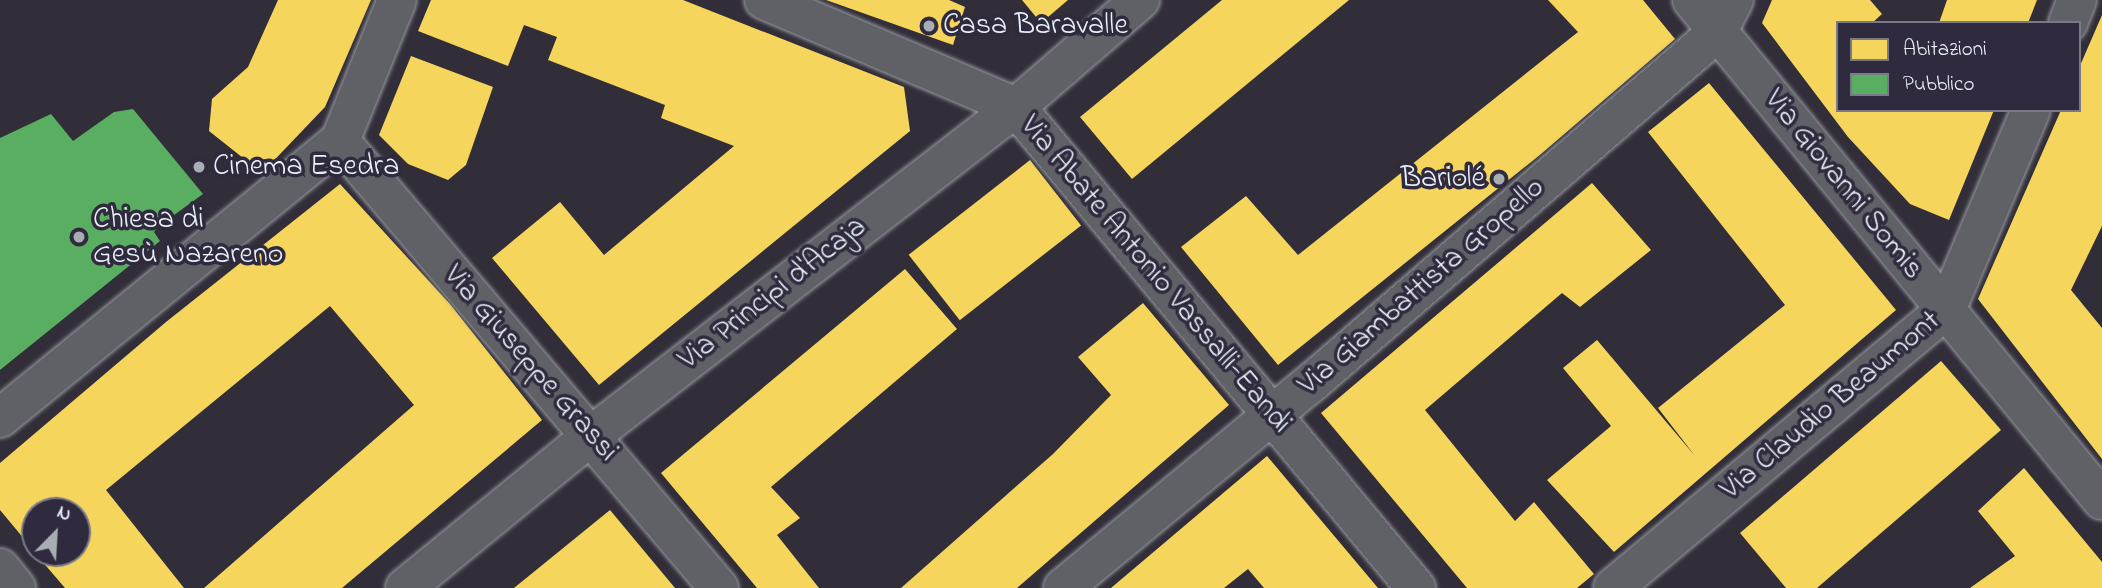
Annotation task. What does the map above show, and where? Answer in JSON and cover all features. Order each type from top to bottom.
[{"type":"street","points":[[0,418],[340,141],[397,0]]},
{"type":"street","name":"Via Principi d'Acaja","points":[[405,588],[592,435],[1016,107],[1140,0]]},
{"type":"street","name":"Via Giovanni Somis","points":[[1692,0],[1726,15],[1946,310],[2102,500]]},
{"type":"street","points":[[2069,21],[2077,0]]},
{"type":"street","name":"Via Abate Antonio Vassalli-Eandi","points":[[783,3],[1016,107],[1416,588]]},
{"type":"street","name":"Via Giambattista Gropello","points":[[1063,588],[1273,415],[1726,15]]},
{"type":"street","name":"Via Claudio Beaumont","points":[[1613,588],[1946,310],[2031,112]]},
{"type":"street","name":"Via Giuseppe Grassi","points":[[340,141],[719,588]]},
{"type":"street","points":[[0,568],[16,588]]},
{"type":"building: Abitazioni","points":[[278,0],[371,0],[325,107],[262,173],[209,131],[212,99],[248,67]]},
{"type":"building: Abitazioni","points":[[431,0],[683,0],[904,87],[910,131],[599,385],[492,258],[560,202],[604,255],[734,146],[661,118],[665,105],[548,60],[557,37],[524,25],[508,66],[418,31]]},
{"type":"building: Abitazioni","name":"Casa Baravalle","points":[[826,0],[949,0],[965,7],[953,45]]},
{"type":"building: Abitazioni","points":[[1022,0],[1068,0],[1041,23]]},
{"type":"building: Abitazioni","points":[[1222,0],[1349,0],[1132,179],[1080,117]]},
{"type":"building: Abitazioni","points":[[1548,0],[1643,0],[1675,39],[1541,154],[1278,365],[1181,247],[1246,196],[1298,255],[1578,32]]},
{"type":"building: Abitazioni","points":[[1772,0],[1870,0],[1882,14],[1874,21],[1836,21],[1836,112],[1993,112],[1949,220],[1910,204],[1848,137],[1762,23]]},
{"type":"building: Abitazioni","points":[[1947,0],[2037,0],[2029,21],[1940,21]]},
{"type":"building: Abitazioni","points":[[2102,15],[2102,226],[2071,290],[2102,328],[2102,459],[1978,299],[2060,112],[2081,112],[2081,63]]},
{"type":"building: Abitazioni","points":[[411,56],[493,87],[466,165],[448,180],[408,164],[379,135]]},
{"type":"building: Abitazioni","points":[[1709,83],[1896,310],[1614,552],[1547,480],[1611,426],[1563,368],[1597,340],[1695,456],[1658,408],[1785,305],[1648,132]]},
{"type":"building: Abitazioni","points":[[1030,160],[1081,225],[960,320],[909,255]]},
{"type":"building: Abitazioni","points":[[1592,183],[1651,250],[1580,307],[1562,293],[1425,410],[1515,521],[1534,502],[1594,574],[1577,588],[1467,588],[1321,413]]},
{"type":"building: Abitazioni","points":[[340,184],[450,304],[542,420],[342,588],[204,588],[414,405],[330,306],[106,490],[184,588],[65,588],[47,567],[91,567],[91,497],[21,497],[21,535],[0,510],[0,463],[166,322]]},
{"type":"building: Abitazioni","points":[[905,269],[957,329],[771,487],[800,518],[777,535],[819,588],[757,588],[661,473]]},
{"type":"building: Abitazioni","points":[[1143,303],[1229,405],[1017,588],[901,588],[1053,454],[1111,395],[1078,357]]},
{"type":"building: Abitazioni","points":[[1941,361],[2001,430],[1817,588],[1786,588],[1740,533]]},
{"type":"building: Abitazioni","points":[[1267,456],[1378,588],[1264,588],[1248,569],[1224,588],[1111,588]]},
{"type":"building: Abitazioni","points":[[2024,468],[2102,562],[2102,588],[1970,588],[2015,556],[1978,511]]},
{"type":"building: Abitazioni","points":[[610,510],[675,588],[514,588]]},
{"type":"building: Pubblico","name":"Chiesa di Gesù Nazareno","points":[[133,109],[203,194],[159,226],[154,232],[160,241],[0,370],[0,138],[51,114],[73,141],[114,112]]},
{"type":"place","name":"Casa Baravalle","points":[[929,26]]},
{"type":"place","name":"Cinema Esedra","points":[[199,167]]},
{"type":"place","name":"Bariolé","points":[[1499,179]]},
{"type":"place","name":"Chiesa di Gesù Nazareno","points":[[79,237]]}]
